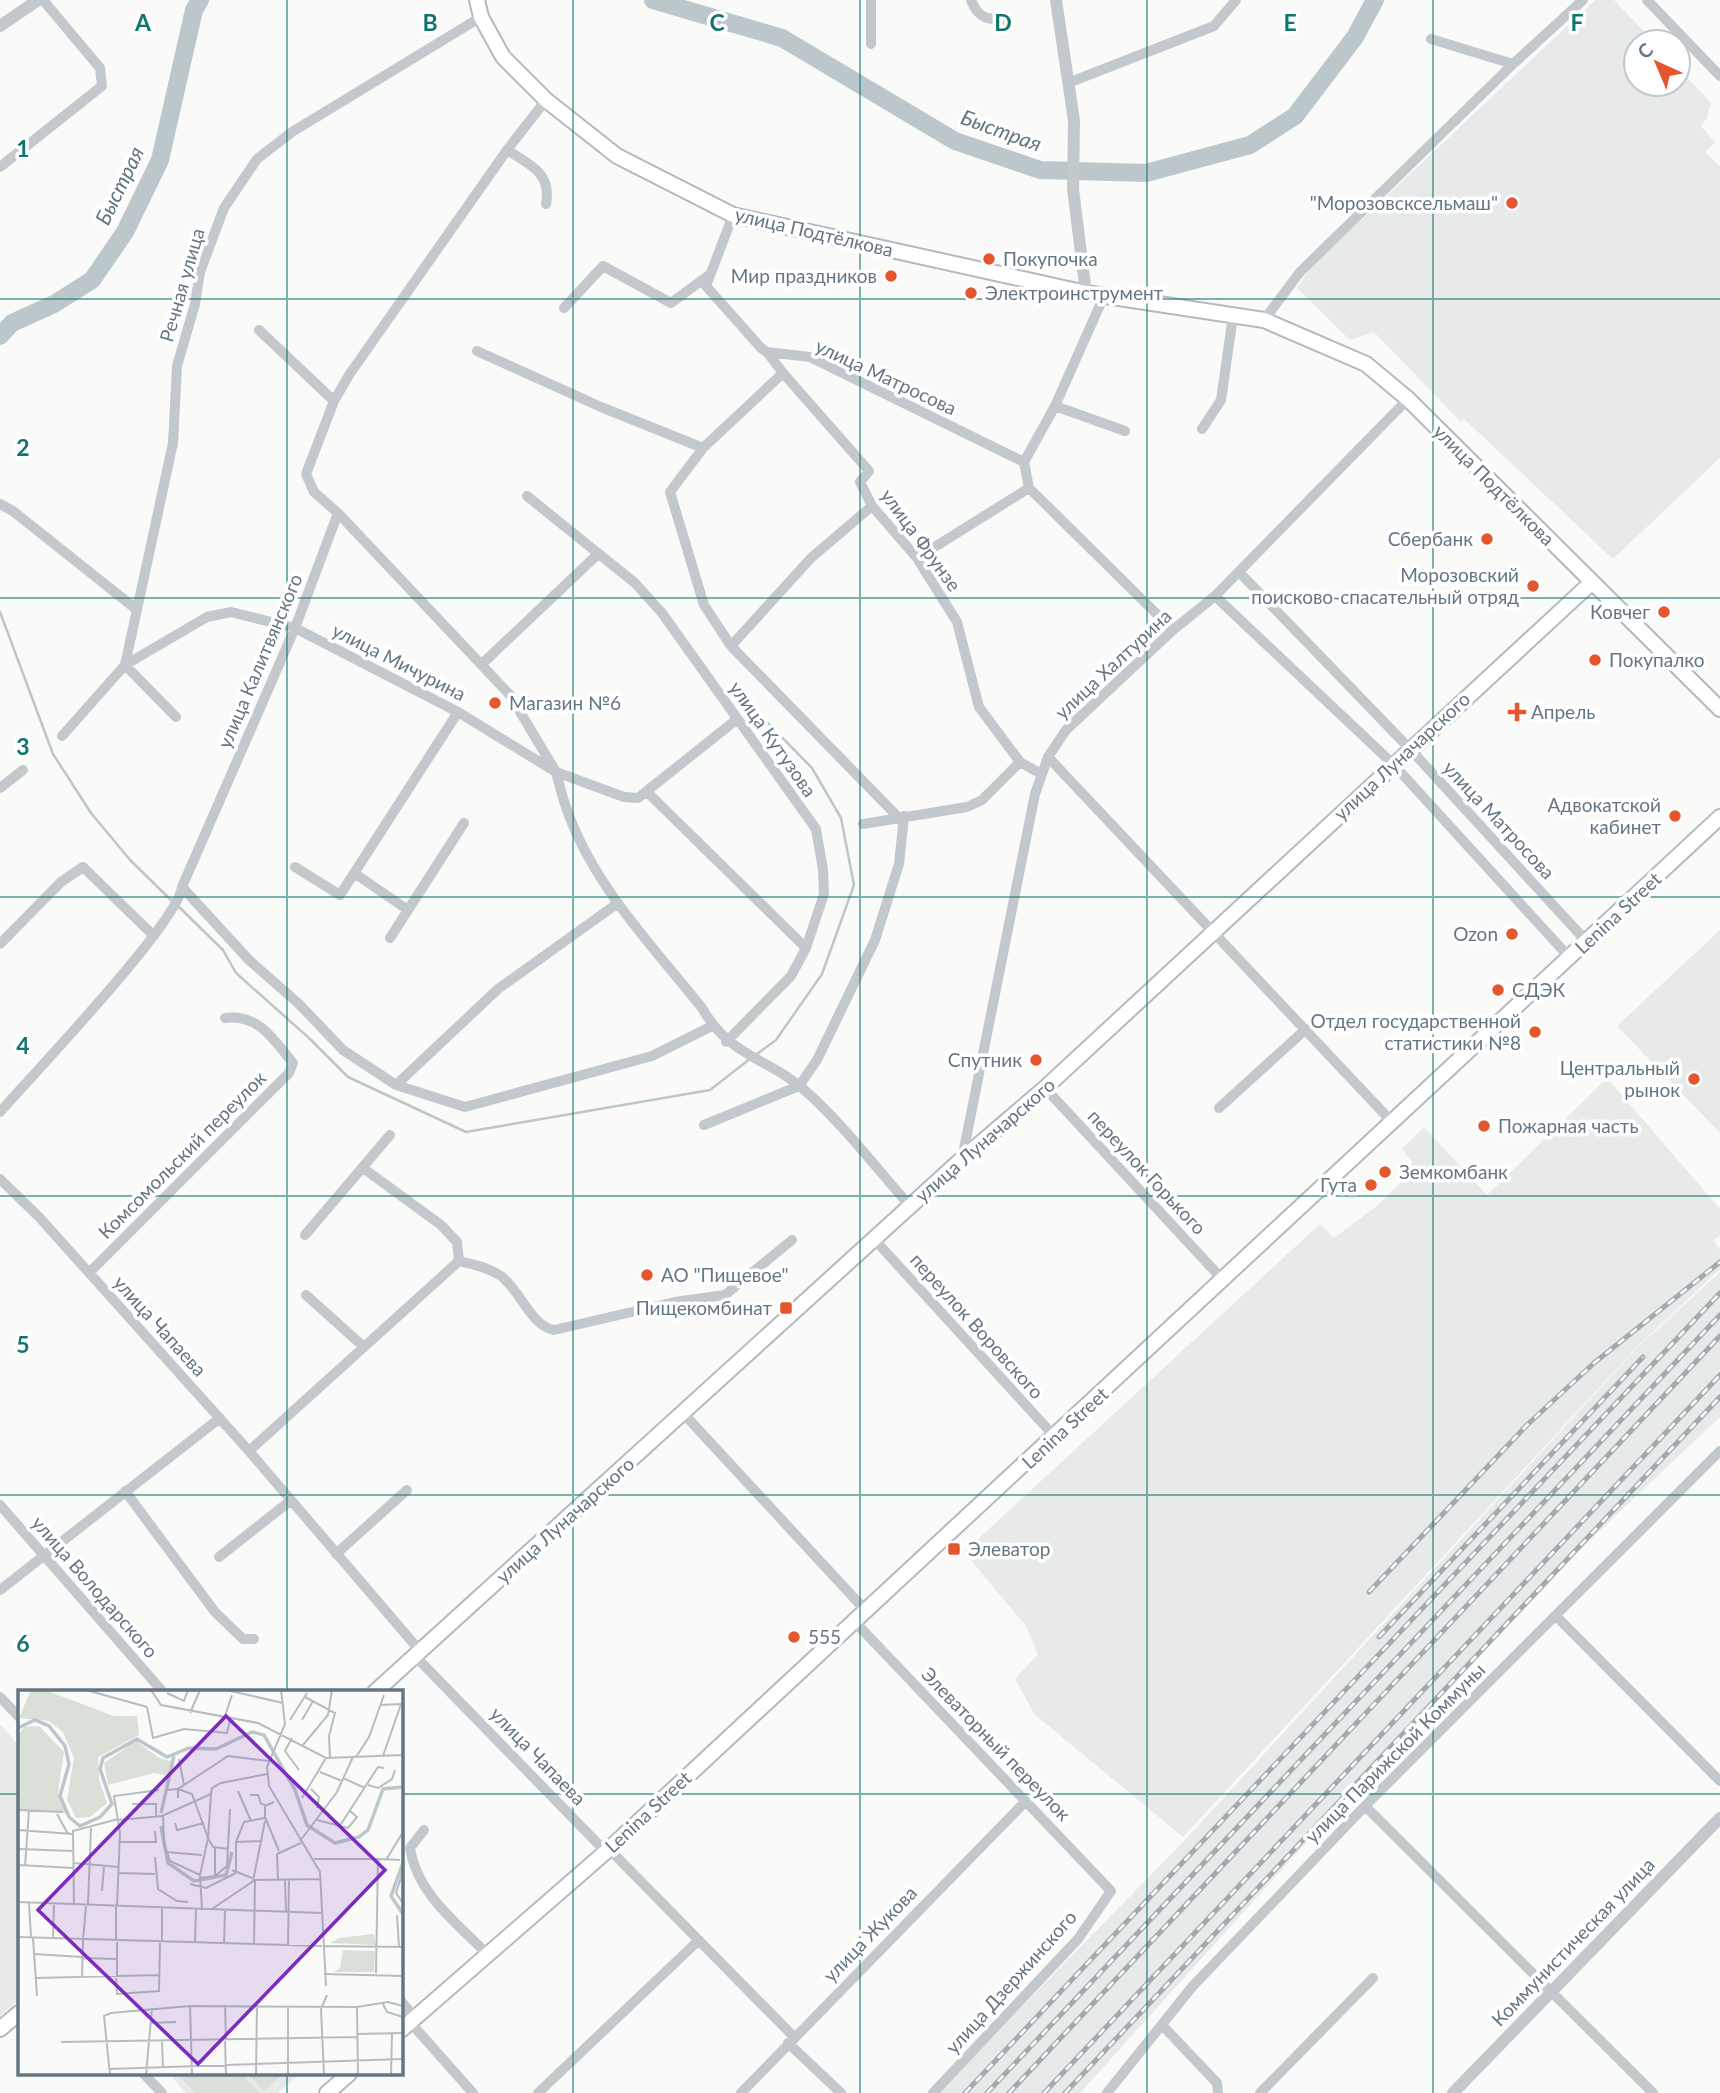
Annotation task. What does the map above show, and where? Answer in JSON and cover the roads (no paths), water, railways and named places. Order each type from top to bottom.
[{"type":"main road","name":"улица Подтёлкова","points":[[477,0],[481,17],[503,57],[546,100],[617,156],[733,215],[1086,293],[1264,320],[1366,364],[1408,399],[1720,709]]},
{"type":"main road","name":"улица Луначарского","points":[[378,1690],[962,1159],[1045,1088],[1591,583]]},
{"type":"main road","name":"Lenina Street","points":[[409,2023],[607,1851],[867,1612],[1720,817]]},
{"type":"main road","points":[[0,2029],[18,2014]]},
{"type":"main road","points":[[327,2093],[347,2076]]},
{"type":"street","points":[[0,167],[102,86],[100,68],[41,0],[1,22]]},
{"type":"street","points":[[871,0],[871,44]]},
{"type":"street","points":[[971,0],[974,9],[987,20],[1008,20]]},
{"type":"street","points":[[1056,0],[1068,83],[1074,147],[1073,189],[1086,293]]},
{"type":"street","points":[[1264,320],[1300,272],[1513,64],[1583,0]]},
{"type":"street","points":[[1647,0],[1720,76]]},
{"type":"street","points":[[1068,83],[1214,26],[1231,2]]},
{"type":"street","name":"Речная улица","points":[[125,665],[173,443],[177,366],[195,304],[200,272],[224,208],[257,159],[292,132],[481,17]]},
{"type":"street","points":[[1431,39],[1513,64]]},
{"type":"street","points":[[546,100],[507,150],[334,401],[306,474],[314,492],[338,513],[483,663],[510,695],[556,772],[570,820],[618,903],[702,1008],[712,1026],[726,1042],[799,1086],[910,1206]]},
{"type":"street","points":[[507,150],[542,173],[549,189],[546,204]]},
{"type":"street","points":[[733,215],[706,286],[783,373]]},
{"type":"street","points":[[564,308],[603,266],[671,303],[711,274]]},
{"type":"street","points":[[1104,296],[1055,406],[1024,462],[1029,488],[1173,630]]},
{"type":"street","points":[[1202,429],[1221,400],[1233,316]]},
{"type":"street","points":[[259,330],[334,401]]},
{"type":"street","points":[[477,351],[601,407],[703,448]]},
{"type":"street","name":"улица Матросова","points":[[767,352],[810,357],[1024,462]]},
{"type":"street","name":"улица Кутузова","points":[[783,373],[703,448],[670,492],[704,605],[731,646],[901,817]]},
{"type":"street","name":"улица Фрунзе","points":[[783,373],[869,471],[860,482],[873,506],[917,558],[957,621],[979,708],[1020,762],[1041,774]]},
{"type":"street","name":"улица Халтурина","points":[[962,1159],[1041,774],[1048,757],[1066,730],[1173,630],[1215,596],[1408,399]]},
{"type":"street","points":[[1055,406],[1125,431]]},
{"type":"street","points":[[917,558],[1029,488]]},
{"type":"street","name":"улица Кутузова","points":[[527,496],[635,583],[662,613],[816,829],[824,894],[806,948],[791,976],[726,1042]]},
{"type":"street","points":[[0,504],[13,510],[136,609]]},
{"type":"street","points":[[731,646],[811,558],[873,506]]},
{"type":"street","name":"улица Калитвянского","points":[[0,1112],[156,933],[182,892],[295,628],[338,513]]},
{"type":"street","points":[[483,663],[598,554]]},
{"type":"street","name":"улица Матросова","points":[[1238,572],[1409,749],[1587,943]]},
{"type":"street","name":"улица Матросова","points":[[1215,596],[1393,764],[1570,958]]},
{"type":"street","name":"улица Мичурина","points":[[125,665],[207,617],[231,612],[295,628],[458,712],[556,772],[624,797],[638,798],[646,792]]},
{"type":"street","points":[[62,736],[125,665],[176,717]]},
{"type":"street","points":[[295,867],[340,895],[458,712]]},
{"type":"street","points":[[736,720],[646,792],[806,948]]},
{"type":"street","points":[[1048,757],[1214,929],[1393,1123]]},
{"type":"street","points":[[863,824],[967,807],[982,800],[1020,762]]},
{"type":"street","points":[[0,788],[23,770]]},
{"type":"street","points":[[704,1125],[799,1086],[817,1060],[874,940],[899,864],[901,817]]},
{"type":"street","points":[[390,938],[464,823]]},
{"type":"street","points":[[0,944],[61,882],[83,867],[156,933]]},
{"type":"street","points":[[354,873],[408,910]]},
{"type":"street","points":[[182,892],[344,1050],[396,1085],[465,1107],[652,1056],[712,1026]]},
{"type":"street","points":[[396,1085],[498,989],[618,903]]},
{"type":"street","name":"Комсомольский переулок","points":[[89,1273],[289,1073],[293,1063],[256,1021],[239,1016],[225,1018]]},
{"type":"street","points":[[1219,1108],[1306,1029]]},
{"type":"street","name":"переулок Горького","points":[[1045,1088],[1223,1280]]},
{"type":"street","points":[[305,1235],[390,1135]]},
{"type":"street","points":[[363,1168],[441,1225],[457,1242],[459,1261]]},
{"type":"street","name":"улица Чапаева","points":[[0,1179],[220,1418],[418,1654],[607,1851],[699,1940],[841,2093]]},
{"type":"street","name":"переулок Воровского","points":[[874,1239],[1055,1437]]},
{"type":"street","points":[[459,1261],[483,1266],[502,1277],[539,1321],[547,1329],[554,1330],[675,1303],[725,1295],[792,1240]]},
{"type":"street","points":[[249,1451],[459,1261]]},
{"type":"street","points":[[306,1295],[364,1347]]},
{"type":"street","points":[[683,1413],[867,1612]]},
{"type":"street","points":[[0,1590],[220,1418]]},
{"type":"street","name":"улица Парижской Коммуны","points":[[1107,2093],[1192,1987],[1365,1806],[1720,1451]]},
{"type":"street","points":[[335,1554],[407,1490]]},
{"type":"street","points":[[125,1492],[215,1612],[243,1639],[254,1639]]},
{"type":"street","points":[[219,1557],[290,1501]]},
{"type":"street","name":"улица Володарского","points":[[0,1505],[45,1553],[161,1690]]},
{"type":"street","points":[[1556,1616],[1720,1781]]},
{"type":"street","name":"Элеваторный переулок","points":[[855,1622],[1111,1891]]},
{"type":"street","points":[[0,1697],[18,1716]]},
{"type":"street","name":"улица Жукова","points":[[741,2093],[1026,1801]]},
{"type":"street","points":[[1365,1806],[1653,2093]]},
{"type":"street","name":"Коммунистическая улица","points":[[1453,2093],[1720,1818]]},
{"type":"street","points":[[424,1829],[410,1848],[422,1887],[487,1954]]},
{"type":"street","name":"улица Дзержинского","points":[[933,2093],[1078,1939],[1111,1891]]},
{"type":"street","points":[[538,2093],[699,1940]]},
{"type":"street","points":[[1260,2093],[1373,1978]]},
{"type":"street","points":[[402,2004],[409,2023],[473,2093]]},
{"type":"street","points":[[1162,2025],[1217,2083],[1218,2093]]},
{"type":"street","points":[[146,2076],[162,2093]]},
{"type":"waterway","name":"Быстрая","points":[[0,336],[12,323],[54,304],[92,280],[125,232],[160,160],[194,10],[200,0]]},
{"type":"waterway","name":"Быстрая","points":[[653,0],[782,38],[955,141],[1040,170],[1146,173],[1250,145],[1295,116],[1355,37],[1375,0]]},
{"type":"waterway","points":[[0,612],[53,754],[91,813],[131,861],[173,902]]},
{"type":"waterway","points":[[757,1054],[776,1040],[822,974],[854,885],[841,818],[812,768],[765,720]]},
{"type":"waterway","points":[[178,906],[223,950],[236,973],[348,1077],[466,1132],[710,1090],[751,1058]]},
{"type":"railway","points":[[1369,1592],[1527,1425],[1594,1363],[1720,1262]]},
{"type":"railway","points":[[965,2093],[1720,1293]]},
{"type":"railway","points":[[987,2093],[1720,1315]]},
{"type":"railway","points":[[1009,2093],[1720,1336]]},
{"type":"railway","points":[[1379,1637],[1643,1357]]},
{"type":"railway","points":[[1044,2093],[1720,1375]]},
{"type":"railway","points":[[1065,2093],[1720,1397]]},
{"type":"place","name":"\"Морозовсксельмаш\"","points":[[1512,203]]},
{"type":"place","name":"Покупочка","points":[[989,259]]},
{"type":"place","name":"Мир праздников","points":[[891,276]]},
{"type":"place","name":"Электроинструмент","points":[[971,293]]},
{"type":"place","name":"Сбербанк","points":[[1487,539]]},
{"type":"place","name":"Морозовский поисково-спасательный отряд","points":[[1533,586]]},
{"type":"place","name":"Ковчег","points":[[1664,612]]},
{"type":"place","name":"Покупалко","points":[[1595,660]]},
{"type":"place","name":"Магазин №6","points":[[495,703]]},
{"type":"place","name":"Апрель","points":[[1517,712]]},
{"type":"place","name":"Адвокатской кабинет","points":[[1675,816]]},
{"type":"place","name":"Ozon","points":[[1512,934]]},
{"type":"place","name":"СДЭК","points":[[1498,990]]},
{"type":"place","name":"Отдел государственной статистики №8","points":[[1535,1032]]},
{"type":"place","name":"Спутник","points":[[1036,1060]]},
{"type":"place","name":"Центральный рынок","points":[[1694,1079]]},
{"type":"place","name":"Пожарная часть","points":[[1484,1126]]},
{"type":"place","name":"Земкомбанк","points":[[1385,1172]]},
{"type":"place","name":"Гута","points":[[1371,1185]]},
{"type":"place","name":"АО \"Пищевое\"","points":[[647,1275]]},
{"type":"place","name":"Пищекомбинат","points":[[786,1308]]},
{"type":"place","name":"Элеватор","points":[[954,1549]]},
{"type":"place","name":"555","points":[[794,1637]]}]
